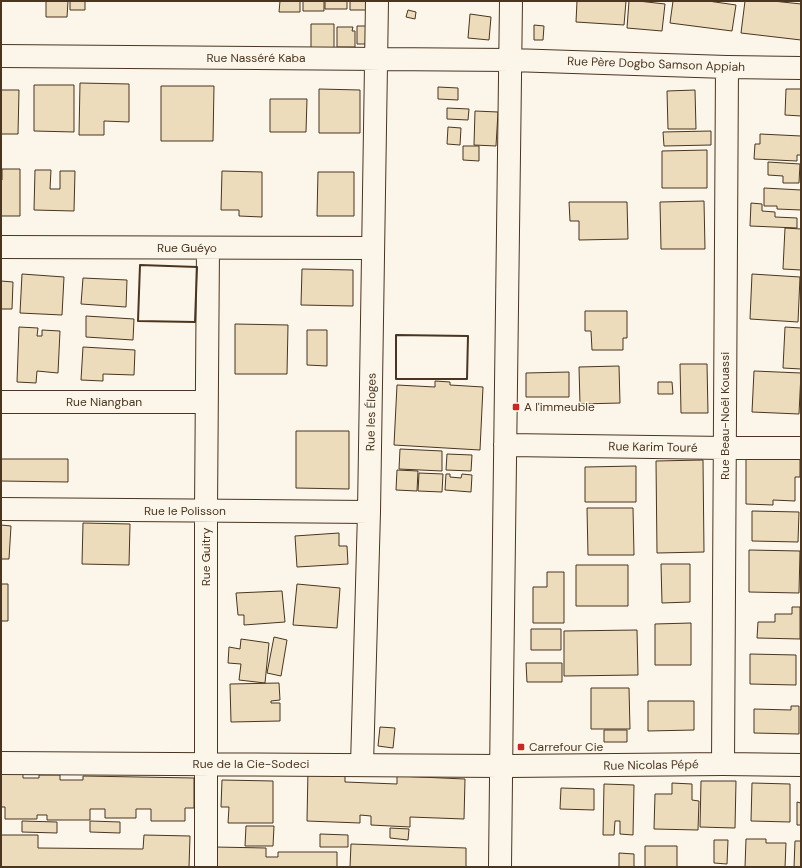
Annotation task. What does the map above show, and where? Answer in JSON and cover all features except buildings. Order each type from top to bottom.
[{"type":"street","name":"Rue les Éloges","points":[[362,765],[369,512],[377,1]]},
{"type":"street","points":[[500,867],[511,1]]},
{"type":"street","name":"Rue Nasséré Kaba","points":[[1,56],[511,60]]},
{"type":"street","name":"Rue Père Dogbo Samson Appiah","points":[[511,60],[801,68]]},
{"type":"street","name":"Rue Beau-Noël Kouassi","points":[[723,764],[727,67]]},
{"type":"street","name":"Rue Guéyo","points":[[1,247],[373,248]]},
{"type":"street","name":"Rue Guitry","points":[[206,867],[206,402],[208,248]]},
{"type":"street","name":"Rue Niangban","points":[[1,402],[206,402]]},
{"type":"street","name":"Rue Karim Touré","points":[[505,444],[801,448]]},
{"type":"street","name":"Rue le Polisson","points":[[1,509],[369,512]]},
{"type":"street","name":"Rue de la Cie-Sodeci","points":[[1,763],[501,766]]},
{"type":"street","name":"Rue Nicolas Pépé","points":[[501,766],[723,764],[801,765]]},
{"type":"wall","points":[[140,265],[197,267],[195,322],[138,321],[140,265]]},
{"type":"wall","points":[[396,335],[468,336],[467,379],[396,379],[396,335]]},
{"type":"place","name":"A l'immeuble","points":[[516,407]]},
{"type":"place","name":"Carrefour Cie","points":[[521,747]]}]
